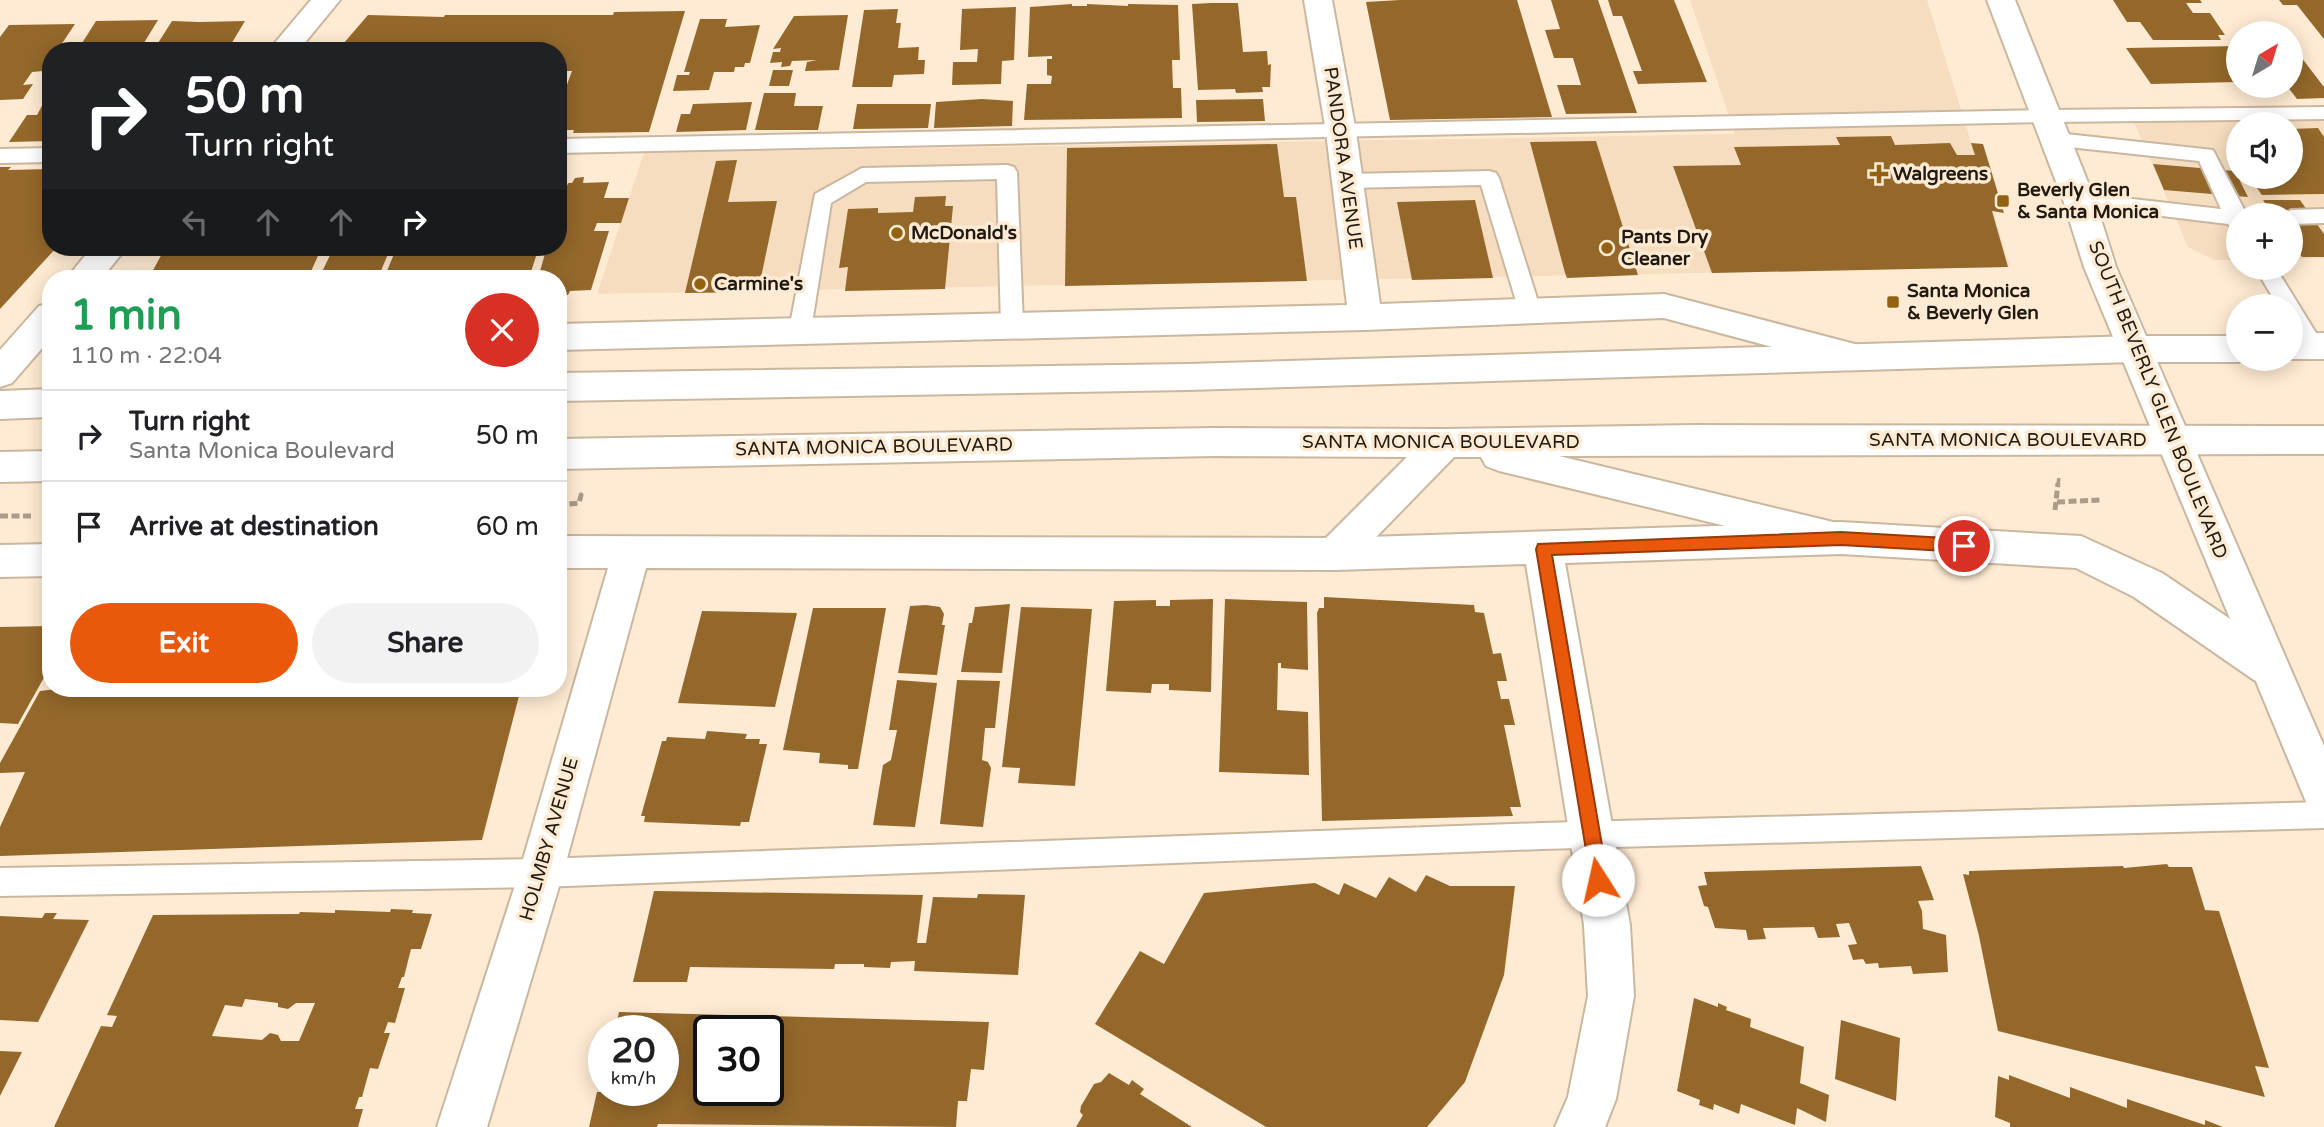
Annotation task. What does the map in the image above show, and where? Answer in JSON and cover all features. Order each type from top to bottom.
[{"type":"main road","points":[[290,42],[326,0]]},
{"type":"main road","name":"PANDORA AVENUE","points":[[1318,0],[1341,132],[1365,317]]},
{"type":"main road","name":"SOUTH BEVERLY GLEN BOULEVARD","points":[[2001,0],[2079,200],[2100,267],[2324,795]]},
{"type":"main road","points":[[90,270],[103,256]]},
{"type":"main road","points":[[567,337],[1365,317],[1664,306],[1858,357]]},
{"type":"main road","points":[[0,374],[42,325]]},
{"type":"main road","points":[[567,387],[1174,377],[2135,349],[2226,349]]},
{"type":"main road","points":[[0,405],[42,403]]},
{"type":"main road","name":"SANTA MONICA BOULEVARD","points":[[567,454],[996,445],[1694,439],[2324,440]]},
{"type":"main road","points":[[1335,554],[1446,443],[1841,538]]},
{"type":"main road","points":[[0,467],[42,466]]},
{"type":"main road","points":[[567,552],[1335,554],[1841,538],[2081,552],[2148,585],[2268,667]]},
{"type":"main road","points":[[1544,549],[1607,925],[1611,996],[1592,1099],[1580,1127]]},
{"type":"main road","name":"HOLMBY AVENUE","points":[[463,1127],[541,873],[619,602],[631,551]]},
{"type":"main road","points":[[0,561],[42,560]]},
{"type":"lane","points":[[567,146],[1341,132],[2052,128],[2324,113]]},
{"type":"lane","points":[[2052,128],[2206,155],[2229,203]]},
{"type":"lane","points":[[1007,138],[1012,325]]},
{"type":"lane","points":[[0,156],[42,155]]},
{"type":"lane","points":[[800,330],[822,199],[862,175],[1007,173]]},
{"type":"lane","points":[[1347,181],[1489,178],[1530,311]]},
{"type":"lane","points":[[2079,200],[2226,219]]},
{"type":"lane","points":[[2303,217],[2324,216]]},
{"type":"lane","points":[[0,882],[541,873],[1590,834],[2324,815]]},
{"type":"path","points":[[2059,478],[2057,502],[2101,500]]},
{"type":"path","points":[[567,504],[579,503],[581,495],[570,496]]},
{"type":"path","points":[[0,516],[38,516]]},
{"type":"shaded area","points":[[1690,0],[1927,0],[2010,267],[597,294],[644,153],[1735,134]]},
{"type":"shaded area","points":[[2303,120],[2324,120],[2324,258],[2303,259],[2303,203],[2226,203],[2226,260],[2214,260],[2188,247],[2134,122],[2226,121],[2226,189],[2303,189]]},
{"type":"building","points":[[1517,0],[1552,117],[1390,120],[1366,2]]},
{"type":"building","points":[[1551,0],[1598,0],[1637,113],[1566,114],[1557,85],[1581,85],[1573,58],[1554,58],[1545,30],[1560,29]]},
{"type":"building","points":[[1608,0],[1674,0],[1707,82],[1638,84],[1633,71],[1642,71],[1622,16],[1613,16]]},
{"type":"building","points":[[2113,0],[2200,0],[2202,3],[2186,3],[2193,13],[2210,13],[2225,35],[2218,35],[2221,40],[2153,40],[2140,22],[2127,22]]},
{"type":"building","points":[[2279,0],[2324,0],[2324,39],[2297,5],[2283,5]]},
{"type":"building","points":[[1238,3],[1243,52],[1267,51],[1268,65],[1271,64],[1270,87],[1262,87],[1263,92],[1236,93],[1235,89],[1198,90],[1192,4]]},
{"type":"building","points":[[1072,4],[1178,5],[1180,60],[1172,60],[1173,88],[1181,88],[1182,118],[1024,120],[1027,84],[1051,84],[1052,76],[1047,75],[1047,59],[1052,59],[1052,56],[1028,57],[1030,7]]},
{"type":"building","points":[[1016,7],[1014,60],[1002,61],[1001,84],[952,85],[953,62],[977,62],[978,49],[960,50],[962,9]]},
{"type":"building","points":[[898,9],[896,23],[901,23],[898,48],[919,47],[918,60],[925,60],[924,74],[894,75],[892,87],[852,87],[864,10]]},
{"type":"building","points":[[685,11],[649,132],[573,133],[574,130],[567,130],[567,85],[572,71],[567,71],[567,42],[345,42],[368,15],[613,15],[614,12]]},
{"type":"building","points":[[848,15],[839,70],[805,71],[807,62],[817,60],[792,61],[790,66],[781,67],[782,62],[770,63],[773,52],[780,52],[781,48],[773,49],[794,16]]},
{"type":"building","points":[[700,19],[727,19],[725,27],[760,25],[750,63],[745,63],[744,67],[735,67],[734,72],[714,72],[709,90],[673,91],[677,75],[689,75],[690,72],[684,72]]},
{"type":"building","points":[[158,20],[145,42],[83,42],[96,21]]},
{"type":"building","points":[[172,21],[245,21],[232,42],[159,42]]},
{"type":"building","points":[[75,24],[63,42],[42,42],[42,71],[32,72],[23,85],[33,84],[23,99],[0,100],[0,37],[9,25]]},
{"type":"building","points":[[2226,46],[2226,82],[2151,84],[2126,48]]},
{"type":"building","points":[[2303,60],[2324,87],[2324,98],[2297,99],[2303,98]]},
{"type":"building","points":[[773,70],[793,70],[789,86],[769,86]]},
{"type":"building","points":[[764,93],[796,93],[794,106],[823,106],[818,130],[755,130]]},
{"type":"building","points":[[982,99],[1013,101],[1012,126],[934,128],[936,102]]},
{"type":"building","points":[[1263,99],[1265,121],[1197,122],[1196,100]]},
{"type":"building","points":[[752,102],[746,130],[676,132],[681,114],[690,114],[693,104]]},
{"type":"building","points":[[857,104],[931,104],[928,128],[853,129]]},
{"type":"building","points":[[42,106],[42,141],[9,142],[27,115],[37,115]]},
{"type":"building","points":[[2318,128],[2324,137],[2324,194],[2262,195],[2258,189],[2303,189],[2303,129]]},
{"type":"building","points":[[1891,136],[1895,145],[1950,143],[1957,155],[1975,155],[1971,143],[1983,144],[2004,213],[1992,211],[2008,267],[1712,273],[1673,166],[1741,165],[1734,147],[1840,145],[1836,137]]},
{"type":"building","points":[[1596,141],[1638,275],[1567,278],[1565,273],[1530,142]]},
{"type":"building","points":[[1277,144],[1284,197],[1296,197],[1307,281],[1065,286],[1067,148]]},
{"type":"building","points":[[737,160],[728,202],[777,201],[758,292],[685,293],[716,161]]},
{"type":"building","points":[[2153,164],[2226,170],[2226,189],[2244,189],[2248,197],[2164,190]]},
{"type":"building","points":[[0,167],[11,167],[8,170],[42,169],[42,256],[49,256],[0,309]]},
{"type":"building","points":[[584,177],[583,183],[609,182],[604,198],[629,198],[621,223],[597,223],[594,231],[609,231],[591,290],[570,291],[567,295],[567,270],[540,270],[544,256],[567,256],[567,186],[575,178]]},
{"type":"building","points":[[946,196],[945,206],[953,206],[945,289],[845,291],[848,267],[839,268],[848,209],[878,208],[878,213],[913,212],[915,197]]},
{"type":"building","points":[[1475,200],[1493,278],[1412,280],[1397,202]]},
{"type":"building","points":[[2263,200],[2300,200],[2302,203],[2265,203]]},
{"type":"building","points":[[2303,204],[2324,234],[2324,257],[2303,257]]},
{"type":"building","points":[[161,256],[318,256],[312,270],[153,270]]},
{"type":"building","points":[[330,256],[387,256],[381,270],[323,270]]},
{"type":"building","points":[[393,256],[536,256],[532,270],[387,270]]},
{"type":"building","points":[[1324,597],[1474,605],[1475,612],[1484,613],[1493,654],[1501,653],[1507,681],[1497,681],[1501,699],[1509,699],[1515,725],[1504,725],[1521,807],[1510,807],[1513,816],[1322,821],[1317,613],[1319,608],[1324,608]]},
{"type":"building","points":[[1213,599],[1211,692],[1169,690],[1169,684],[1152,684],[1151,693],[1106,691],[1114,601],[1156,600],[1156,606],[1170,606],[1170,600]]},
{"type":"building","points":[[1225,599],[1307,602],[1308,670],[1281,668],[1281,663],[1278,663],[1277,710],[1308,712],[1309,775],[1219,772]]},
{"type":"building","points":[[1010,604],[1002,673],[961,672],[969,623],[972,623],[975,607]]},
{"type":"building","points":[[910,606],[940,607],[944,614],[942,625],[945,625],[937,675],[898,673]]},
{"type":"building","points":[[1021,607],[1092,609],[1075,786],[1018,783],[1020,768],[1002,767]]},
{"type":"building","points":[[813,608],[886,608],[858,769],[848,769],[848,765],[819,763],[820,753],[783,750]]},
{"type":"building","points":[[702,611],[797,613],[775,707],[678,703]]},
{"type":"building","points":[[42,626],[42,681],[18,724],[0,723],[0,627]]},
{"type":"building","points":[[897,680],[937,683],[915,827],[873,825],[883,765],[891,760],[897,730],[889,730]]},
{"type":"building","points":[[957,680],[1000,681],[995,728],[985,728],[982,760],[988,762],[991,768],[983,827],[940,824]]},
{"type":"building","points":[[40,691],[42,697],[519,697],[482,840],[0,856],[0,827],[25,772],[0,773],[0,763]]},
{"type":"building","points":[[707,731],[747,734],[745,739],[760,739],[759,744],[767,744],[749,822],[741,822],[740,826],[644,822],[645,816],[641,816],[662,741],[666,741],[667,737],[705,739]]},
{"type":"building","points":[[2167,864],[2169,867],[2192,867],[2205,910],[2219,911],[2269,1068],[2255,1066],[2265,1097],[1998,1031],[1979,936],[1963,874],[1969,875],[1969,871],[2124,868]]},
{"type":"building","points":[[1921,866],[1934,900],[1918,901],[1922,911],[1923,929],[1946,935],[1948,972],[1913,974],[1911,966],[1879,968],[1878,963],[1866,964],[1863,959],[1853,960],[1848,945],[1857,944],[1849,923],[1836,924],[1840,937],[1818,938],[1814,927],[1763,928],[1766,939],[1748,940],[1746,930],[1715,928],[1698,886],[1707,885],[1704,872]]},
{"type":"building","points":[[1426,875],[1450,886],[1515,886],[1504,975],[1465,1082],[1427,1127],[1266,1127],[1095,1024],[1140,951],[1164,964],[1204,893],[1315,883],[1339,895],[1344,883],[1376,898],[1389,877],[1416,892]]},
{"type":"building","points":[[654,891],[923,895],[917,943],[926,943],[933,897],[1025,895],[1018,975],[914,971],[915,961],[891,962],[890,968],[864,967],[864,964],[835,964],[834,969],[690,967],[687,982],[633,982]]},
{"type":"building","points":[[391,909],[413,910],[412,913],[432,914],[421,949],[411,949],[404,977],[398,988],[405,988],[395,1023],[388,1022],[384,1033],[390,1033],[378,1069],[370,1068],[362,1097],[359,1097],[355,1109],[363,1109],[358,1127],[54,1127],[101,1026],[112,1027],[117,1016],[107,1015],[153,915],[299,914],[335,913],[335,910],[390,912]],"holes":[[[245,999],[278,1003],[278,1007],[288,1009],[296,1003],[315,1003],[299,1041],[281,1041],[278,1035],[270,1033],[262,1040],[212,1036],[225,1005],[242,1007]]]},
{"type":"building","points":[[45,913],[57,913],[53,919],[89,920],[38,1022],[0,1020],[0,916],[42,918]]},
{"type":"building","points":[[1694,998],[1718,1007],[1718,1003],[1727,1007],[1726,1010],[1751,1019],[1750,1027],[1804,1047],[1800,1083],[1829,1095],[1826,1122],[1797,1108],[1795,1125],[1741,1104],[1739,1114],[1714,1104],[1713,1110],[1699,1105],[1700,1100],[1677,1091]]},
{"type":"building","points":[[619,1012],[730,1015],[693,1015],[693,1106],[784,1106],[784,1016],[989,1022],[984,1070],[971,1069],[967,1101],[958,1101],[956,1127],[658,1124],[657,1127],[589,1127],[594,1106],[679,1106],[679,1015],[618,1015]]},
{"type":"building","points":[[1841,1020],[1900,1038],[1896,1101],[1835,1079]]},
{"type":"building","points":[[0,1051],[22,1052],[0,1096]]},
{"type":"building","points":[[1109,1073],[1129,1085],[1132,1080],[1144,1089],[1140,1094],[1192,1127],[1076,1127],[1083,1115],[1080,1112],[1081,1106],[1094,1084],[1101,1082]]},
{"type":"building","points":[[2009,1075],[2070,1098],[2070,1087],[2127,1108],[2127,1099],[2205,1125],[2205,1120],[2223,1127],[2010,1127],[2010,1123],[1995,1117],[1998,1076],[2009,1080]]},
{"type":"place","name":"Walgreens","points":[[1879,174]]},
{"type":"place","name":"Beverly Glen & Santa Monica","points":[[2003,201]]},
{"type":"place","name":"McDonald's","points":[[897,233]]},
{"type":"place","name":"Pants Dry Cleaner","points":[[1607,248]]},
{"type":"place","name":"Carmine's","points":[[700,284]]},
{"type":"place","name":"Santa Monica & Beverly Glen","points":[[1893,302]]},
{"type":"route","points":[[1598,880],[1544,549],[1841,538],[1964,546]]}]
